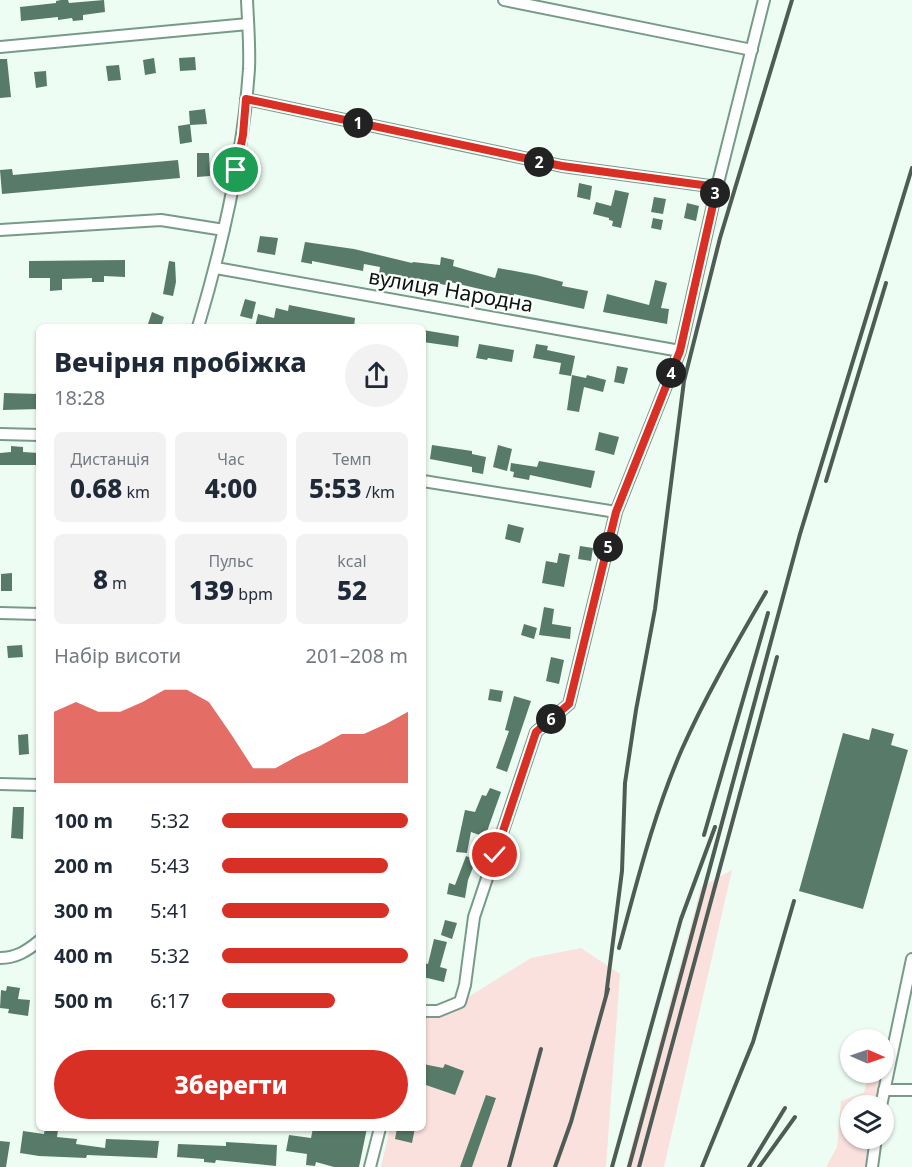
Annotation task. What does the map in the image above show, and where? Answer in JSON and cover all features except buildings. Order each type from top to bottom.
[{"type":"street","points":[[199,324],[216,268],[243,135],[249,66],[247,0]]},
{"type":"street","points":[[504,0],[752,50]]},
{"type":"street","points":[[426,1011],[438,1011],[460,1002],[465,985],[474,917],[536,732],[569,704],[616,512],[680,351],[717,187],[764,0]]},
{"type":"street","points":[[0,46],[248,24]]},
{"type":"street","points":[[246,99],[562,166],[717,187]]},
{"type":"street","points":[[0,230],[161,220],[224,230]]},
{"type":"street","name":"вулиця Народна","points":[[216,268],[680,351]]},
{"type":"street","points":[[0,434],[36,435]]},
{"type":"street","points":[[426,481],[616,512]]},
{"type":"street","points":[[0,613],[36,614]]},
{"type":"street","points":[[0,784],[36,784]]},
{"type":"street","points":[[0,958],[26,952],[36,944]]},
{"type":"street","points":[[883,1095],[912,959]]},
{"type":"street","points":[[884,1090],[912,1090]]},
{"type":"street","points":[[370,1167],[379,1131]]},
{"type":"street","points":[[872,1167],[874,1149]]},
{"type":"shaded area","points":[[732,870],[664,1167],[626,1167],[701,887]]},
{"type":"shaded area","points":[[581,948],[620,974],[606,1167],[381,1167],[389,1131],[426,1131],[426,1009],[460,1002],[531,958]]},
{"type":"shaded area","points":[[866,1083],[879,1083],[878,1095],[856,1095],[864,1092]]},
{"type":"shaded area","points":[[840,1112],[840,1149],[868,1149],[865,1167],[826,1167],[837,1147]]},
{"type":"railway","points":[[606,996],[622,871],[625,783],[655,609],[684,381],[720,238],[792,0]]},
{"type":"railway","points":[[629,1167],[800,534],[912,168]]},
{"type":"railway","points":[[826,481],[886,283]]},
{"type":"railway","points":[[619,948],[647,848],[672,773],[711,689],[766,592]]},
{"type":"railway","points":[[704,835],[768,613]]},
{"type":"railway","points":[[639,1167],[777,657]]},
{"type":"railway","points":[[612,1167],[681,919],[715,827]]},
{"type":"railway","points":[[702,1167],[753,1042],[794,901]]},
{"type":"railway","points":[[555,1167],[571,1122],[608,989]]},
{"type":"railway","points":[[509,1167],[541,1049]]},
{"type":"railway","points":[[749,1167],[785,1108]]},
{"type":"railway","points":[[759,1167],[795,1117]]},
{"type":"route","points":[[236,170],[243,135],[246,99],[562,166],[717,187],[680,351],[616,512],[569,704],[536,732],[495,855]]}]
